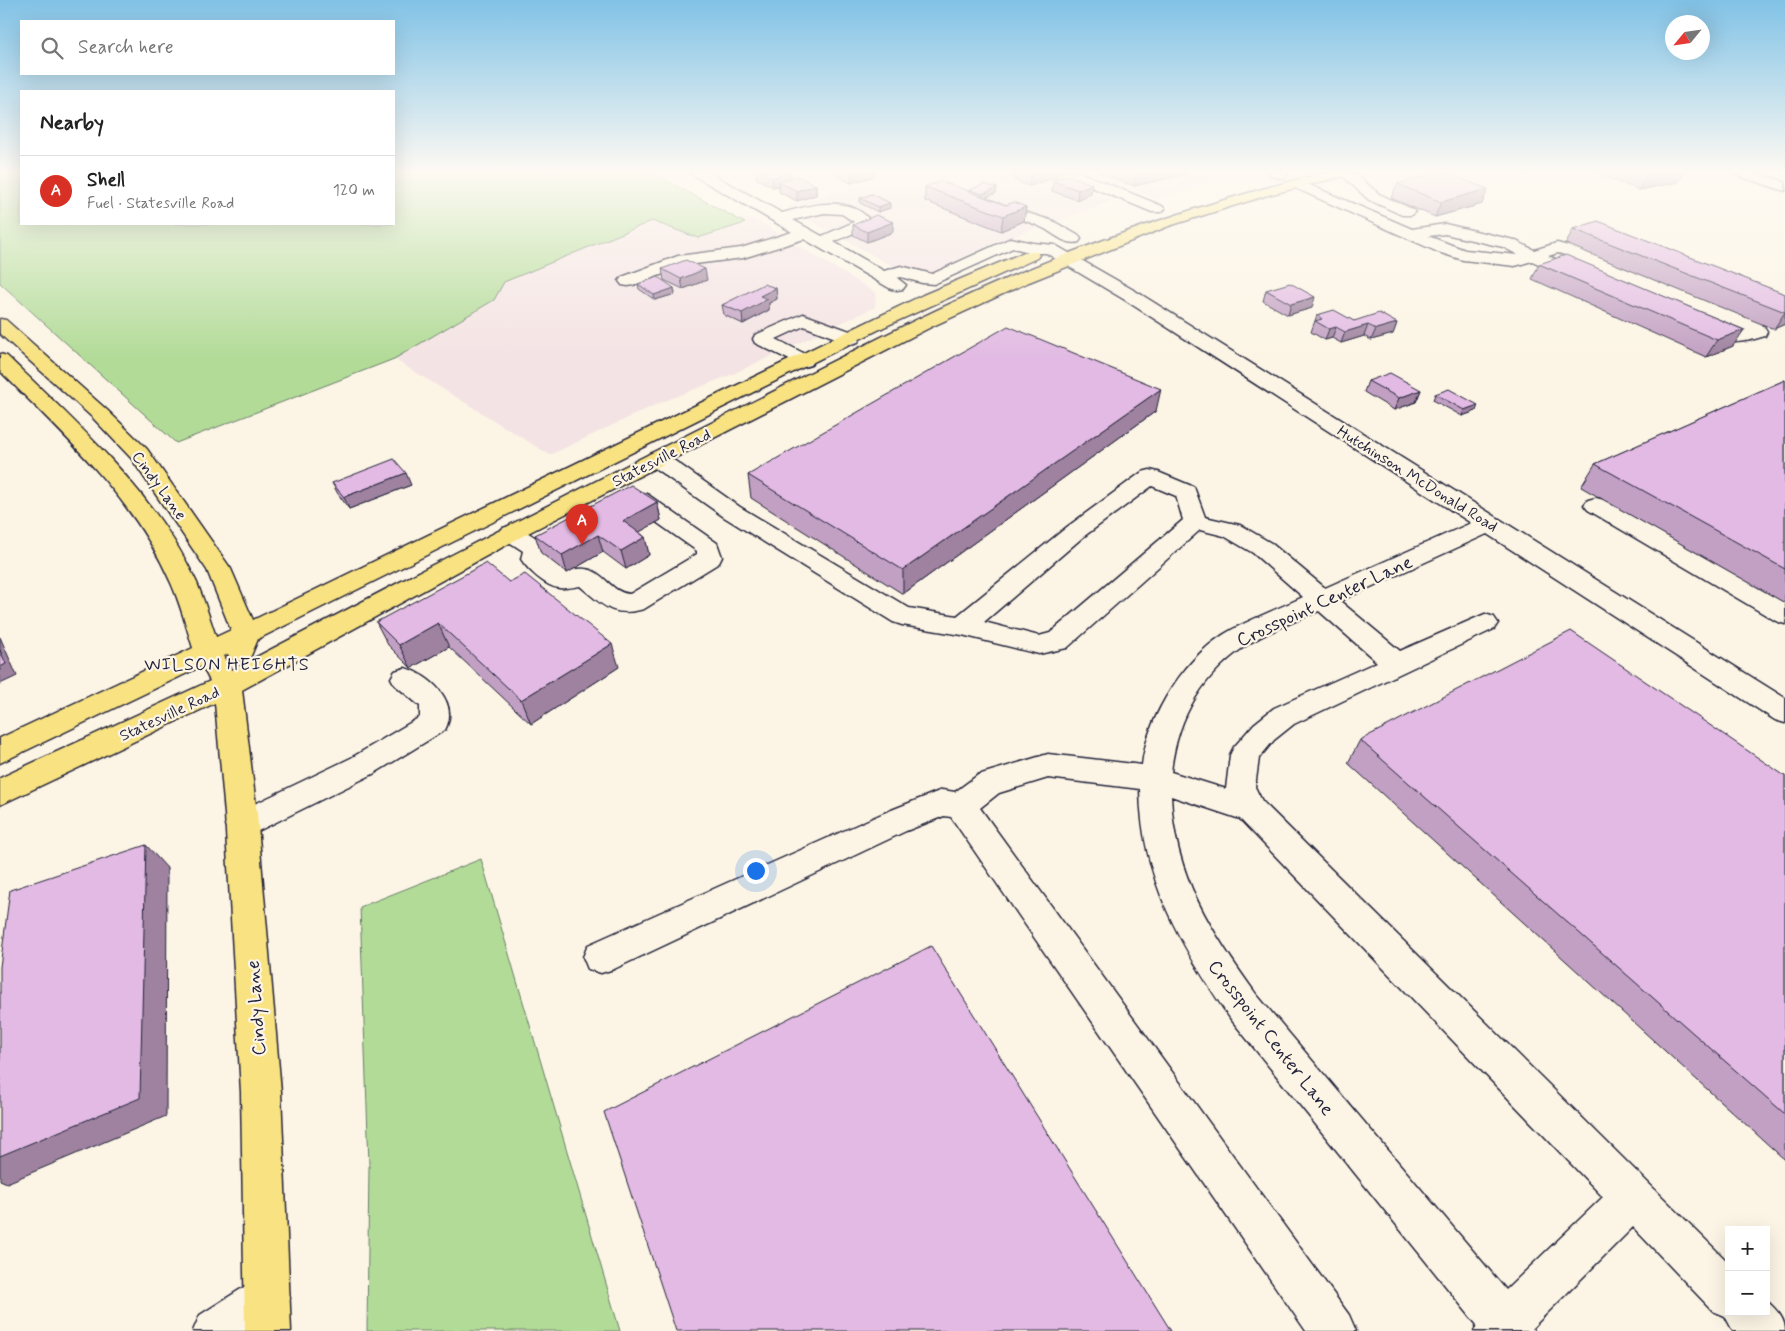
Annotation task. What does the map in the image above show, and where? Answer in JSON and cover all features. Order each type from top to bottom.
[{"type":"main road","name":"Statesville Road","points":[[1072,249],[1087,234]]},
{"type":"main road","name":"Statesville Road","points":[[0,792],[227,685],[511,534],[602,505],[657,459],[925,323],[1023,278],[1072,249],[1121,234]]},
{"type":"main road","name":"Statesville Road","points":[[0,751],[246,635],[927,301],[973,279],[1049,248]]},
{"type":"main road","name":"Cindy Lane","points":[[0,324],[100,414],[139,454],[218,569],[246,635],[227,685]]},
{"type":"main road","name":"Cindy Lane","points":[[0,360],[70,429],[116,479],[154,529],[184,583],[208,653],[227,685],[241,824],[261,1092],[268,1314]]},
{"type":"street","points":[[805,234],[927,301]]},
{"type":"street","points":[[628,281],[684,260],[743,254],[805,234]]},
{"type":"street","points":[[820,242],[837,234]]},
{"type":"street","points":[[1057,234],[1072,249]]},
{"type":"street","points":[[1411,234],[1444,249],[1463,255],[1515,261],[1557,248],[1570,251],[1756,327],[1758,332],[1738,339],[1726,338],[1691,323]]},
{"type":"street","points":[[1468,234],[1508,243],[1533,256],[1595,282]]},
{"type":"street","points":[[882,277],[901,270],[927,280],[938,277],[1011,243],[1033,248],[1049,248]]},
{"type":"street","name":"Hutchinson McDonald Road","points":[[1049,248],[1072,249],[1491,523],[1785,712]]},
{"type":"street","points":[[952,270],[973,279]]},
{"type":"street","points":[[804,361],[762,339],[803,318],[851,338]]},
{"type":"street","points":[[657,459],[732,512],[902,616],[962,626],[1039,645],[1058,641],[1195,522]]},
{"type":"street","points":[[962,626],[1075,532],[1150,477],[1186,492],[1195,522]]},
{"type":"street","points":[[639,499],[708,548],[710,556],[635,603],[617,602],[585,577],[560,580],[533,559],[536,548],[602,505],[639,499]]},
{"type":"street","points":[[1596,505],[1785,615]]},
{"type":"street","points":[[1195,522],[1232,530],[1262,548],[1397,664]]},
{"type":"street","name":"Crosspoint Center Lane","points":[[1491,523],[1242,636],[1214,656],[1201,669],[1179,698],[1164,730],[1156,767],[1155,809],[1163,855],[1170,879],[1190,925],[1205,951],[1243,1006],[1504,1329]]},
{"type":"street","points":[[511,534],[536,548]]},
{"type":"street","points":[[1485,623],[1284,716],[1264,732],[1245,756],[1240,786],[1251,810],[1725,1291]]},
{"type":"street","points":[[241,824],[362,766],[434,722],[434,702],[405,678]]},
{"type":"street","points":[[960,805],[989,784],[1048,766],[1156,779],[1251,810]]},
{"type":"street","points":[[600,957],[942,802],[960,805],[1333,1331]]},
{"type":"street","points":[[1504,1329],[1633,1197]]},
{"type":"street","points":[[216,1331],[268,1314]]},
{"type":"street","points":[[1750,1316],[1765,1331]]},
{"type":"shaded area","points":[[620,234],[780,234],[876,293],[875,307],[733,374],[655,405],[550,455],[394,359],[494,300],[503,282]]},
{"type":"shaded area","points":[[834,234],[1020,234],[967,256],[918,280]]},
{"type":"green space","points":[[0,234],[620,234],[504,282],[494,300],[394,359],[176,443],[0,283]]},
{"type":"green space","points":[[687,234],[710,234],[698,238]]},
{"type":"green space","points":[[481,859],[620,1331],[367,1331],[369,1165],[360,907]]},
{"type":"building","points":[[1586,234],[1632,234],[1785,294],[1785,312]]},
{"type":"building","points":[[1566,255],[1744,330],[1717,340],[1539,264]]},
{"type":"building","points":[[686,260],[705,269],[681,279],[662,269]]},
{"type":"building","points":[[658,277],[674,288],[654,295],[638,284]]},
{"type":"building","points":[[1290,283],[1315,297],[1291,304],[1266,290]]},
{"type":"building","points":[[764,284],[776,288],[760,296],[768,299],[742,313],[722,305]]},
{"type":"building","points":[[1334,310],[1354,321],[1379,313],[1397,323],[1376,329],[1368,325],[1345,332],[1336,327],[1329,329],[1315,321],[1322,319],[1317,315]]},
{"type":"building","points":[[1008,326],[1161,389],[903,570],[748,475]]},
{"type":"building","points":[[1390,373],[1421,390],[1399,398],[1368,381]]},
{"type":"building","points":[[1785,380],[1785,569],[1595,464]]},
{"type":"building","points":[[1449,389],[1478,405],[1464,410],[1435,394]]},
{"type":"building","points":[[394,459],[406,473],[344,497],[332,483]]},
{"type":"building","points":[[631,485],[657,502],[623,521],[645,537],[621,551],[598,535],[562,555],[535,535]]},
{"type":"building","points":[[486,563],[509,582],[525,574],[612,644],[521,700],[438,623],[399,645],[376,622]]},
{"type":"building","points":[[1571,631],[1785,776],[1785,1114],[1360,740]]},
{"type":"building","points":[[0,650],[6,664],[0,667]]},
{"type":"building","points":[[146,845],[140,1098],[0,1156],[0,967],[10,890]]},
{"type":"building","points":[[931,946],[1171,1331],[676,1331],[604,1112]]},
{"type":"place","name":"Shell","points":[[582,545]]},
{"type":"district","name":"WILSON HEIGHTS","points":[[227,664]]}]
